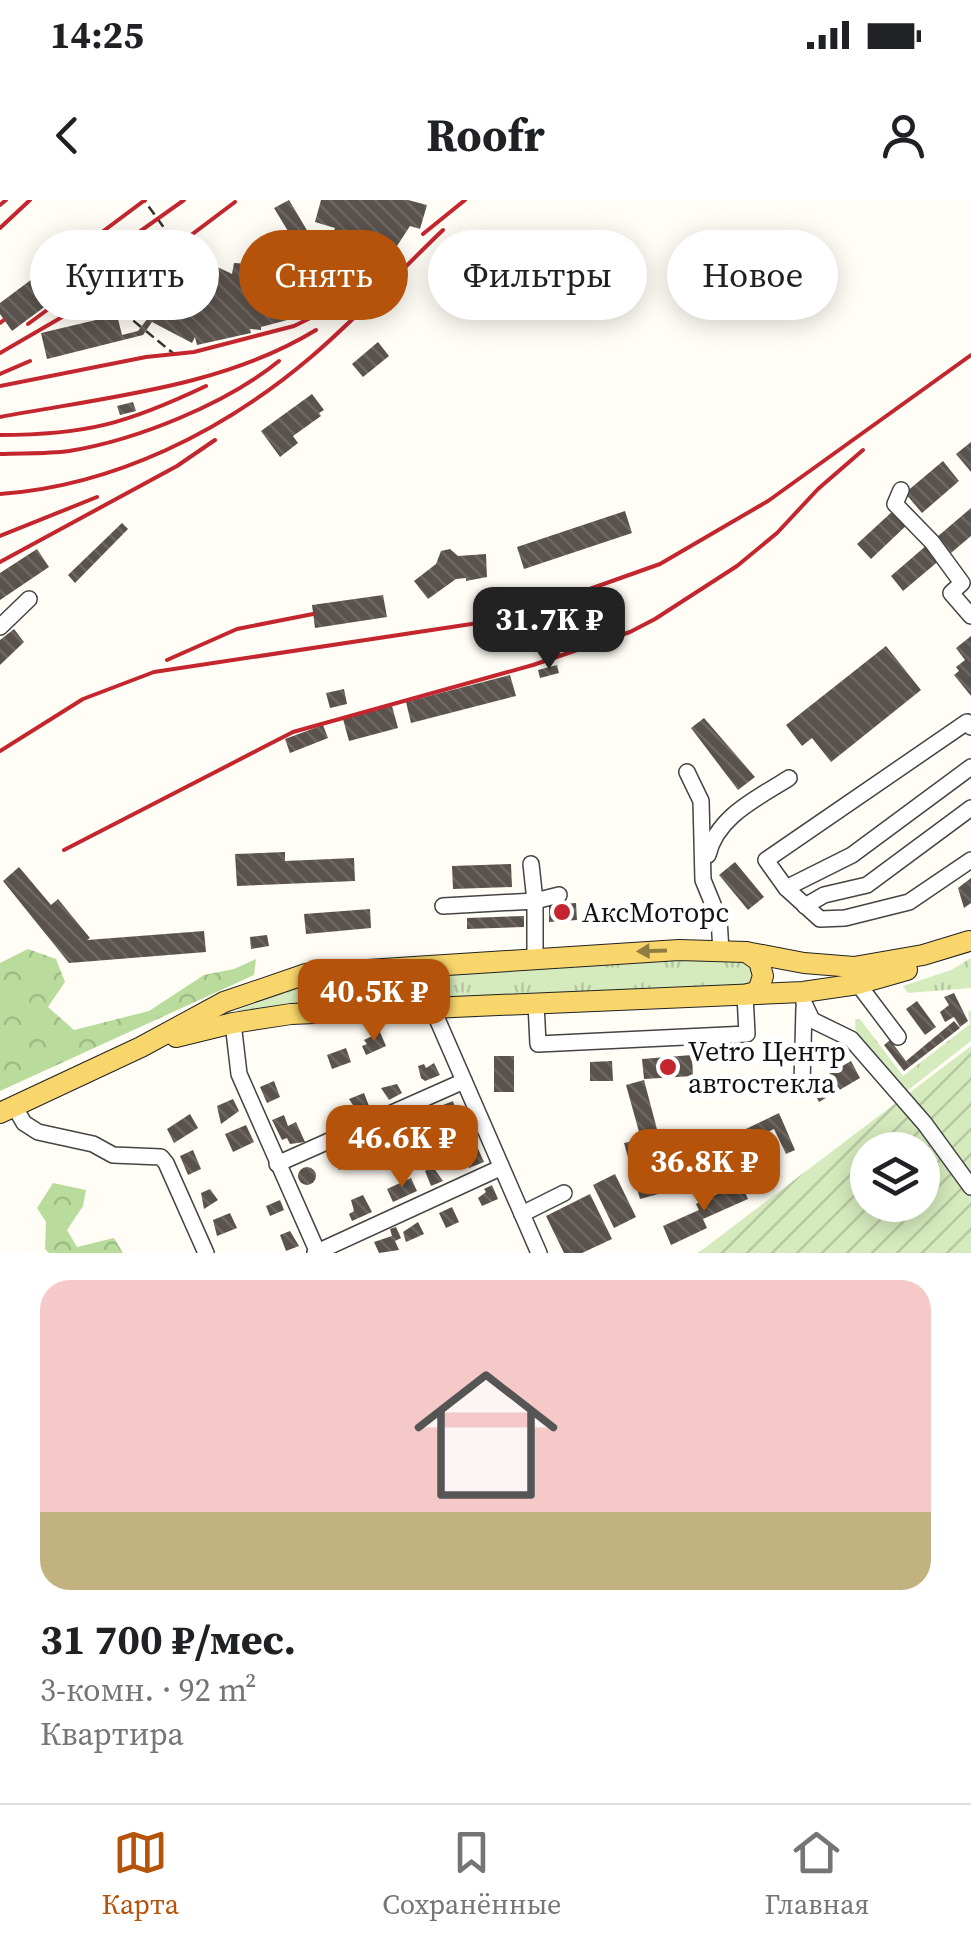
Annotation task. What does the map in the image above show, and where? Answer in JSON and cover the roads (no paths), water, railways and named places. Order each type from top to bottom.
[{"type":"main road","points":[[140,1047],[233,1023],[291,1014],[431,1005],[746,995],[804,998],[856,976],[970,940]]},
{"type":"main road","points":[[7,1110],[224,1002],[306,974],[721,950],[856,976]]},
{"type":"main road","points":[[746,952],[760,961],[763,976],[758,991],[746,995]]},
{"type":"main road","points":[[224,1002],[233,1023]]},
{"type":"street","points":[[900,490],[895,504],[932,542],[962,583],[951,593],[971,616]]},
{"type":"street","points":[[0,627],[29,599]]},
{"type":"street","points":[[971,727],[967,722],[766,860],[786,888],[820,919],[845,918],[909,902],[971,860]]},
{"type":"street","points":[[786,888],[852,854],[971,767]]},
{"type":"street","points":[[688,772],[702,800],[704,880],[719,919],[721,950]]},
{"type":"street","points":[[704,880],[716,832],[731,816],[789,778]]},
{"type":"street","points":[[804,906],[824,895],[868,885],[971,808]]},
{"type":"street","points":[[531,864],[535,959]]},
{"type":"street","points":[[443,906],[535,901],[558,895]]},
{"type":"street","points":[[856,976],[898,1037]]},
{"type":"street","points":[[536,1003],[538,1044],[746,1034],[746,995]]},
{"type":"street","points":[[802,1084],[804,998]]},
{"type":"street","points":[[804,998],[812,1020],[851,1039],[925,1124],[971,1187]]},
{"type":"street","points":[[431,1005],[539,1253]]},
{"type":"street","points":[[233,1023],[240,1074],[317,1253],[500,1168]]},
{"type":"street","points":[[276,1164],[464,1081]]},
{"type":"street","points":[[7,1110],[38,1132],[94,1144],[113,1155],[161,1158],[206,1253]]},
{"type":"street","points":[[522,1214],[564,1193]]},
{"type":"railway","points":[[0,205],[6,200]]},
{"type":"railway","points":[[0,228],[30,200]]},
{"type":"railway","points":[[105,230],[145,200]]},
{"type":"railway","points":[[142,230],[184,200]]},
{"type":"railway","points":[[423,234],[465,200]]},
{"type":"railway","points":[[0,353],[150,266],[235,202]]},
{"type":"railway","points":[[0,494],[84,480],[126,467],[204,431],[311,357],[428,245]]},
{"type":"railway","points":[[0,323],[4,320]]},
{"type":"railway","points":[[28,324],[33,320]]},
{"type":"railway","points":[[0,386],[146,357],[194,352],[306,320]]},
{"type":"railway","points":[[0,417],[203,377],[242,365],[316,330]]},
{"type":"railway","points":[[0,751],[83,699],[154,672],[478,623],[525,612],[660,564],[768,501],[971,355]]},
{"type":"railway","points":[[0,374],[30,361]]},
{"type":"railway","points":[[0,454],[69,451],[151,429],[233,392],[279,361]]},
{"type":"railway","points":[[0,435],[58,433],[106,424],[206,386]]},
{"type":"railway","points":[[0,562],[177,466],[215,440]]},
{"type":"railway","points":[[64,850],[293,732],[533,665],[630,632],[737,566],[863,450]]},
{"type":"railway","points":[[0,536],[97,497]]},
{"type":"railway","points":[[167,660],[237,629],[313,614]]},
{"type":"place","name":"АксМоторс","points":[[562,912]]},
{"type":"place","name":"Vetro Центр автостекла","points":[[668,1067]]}]
